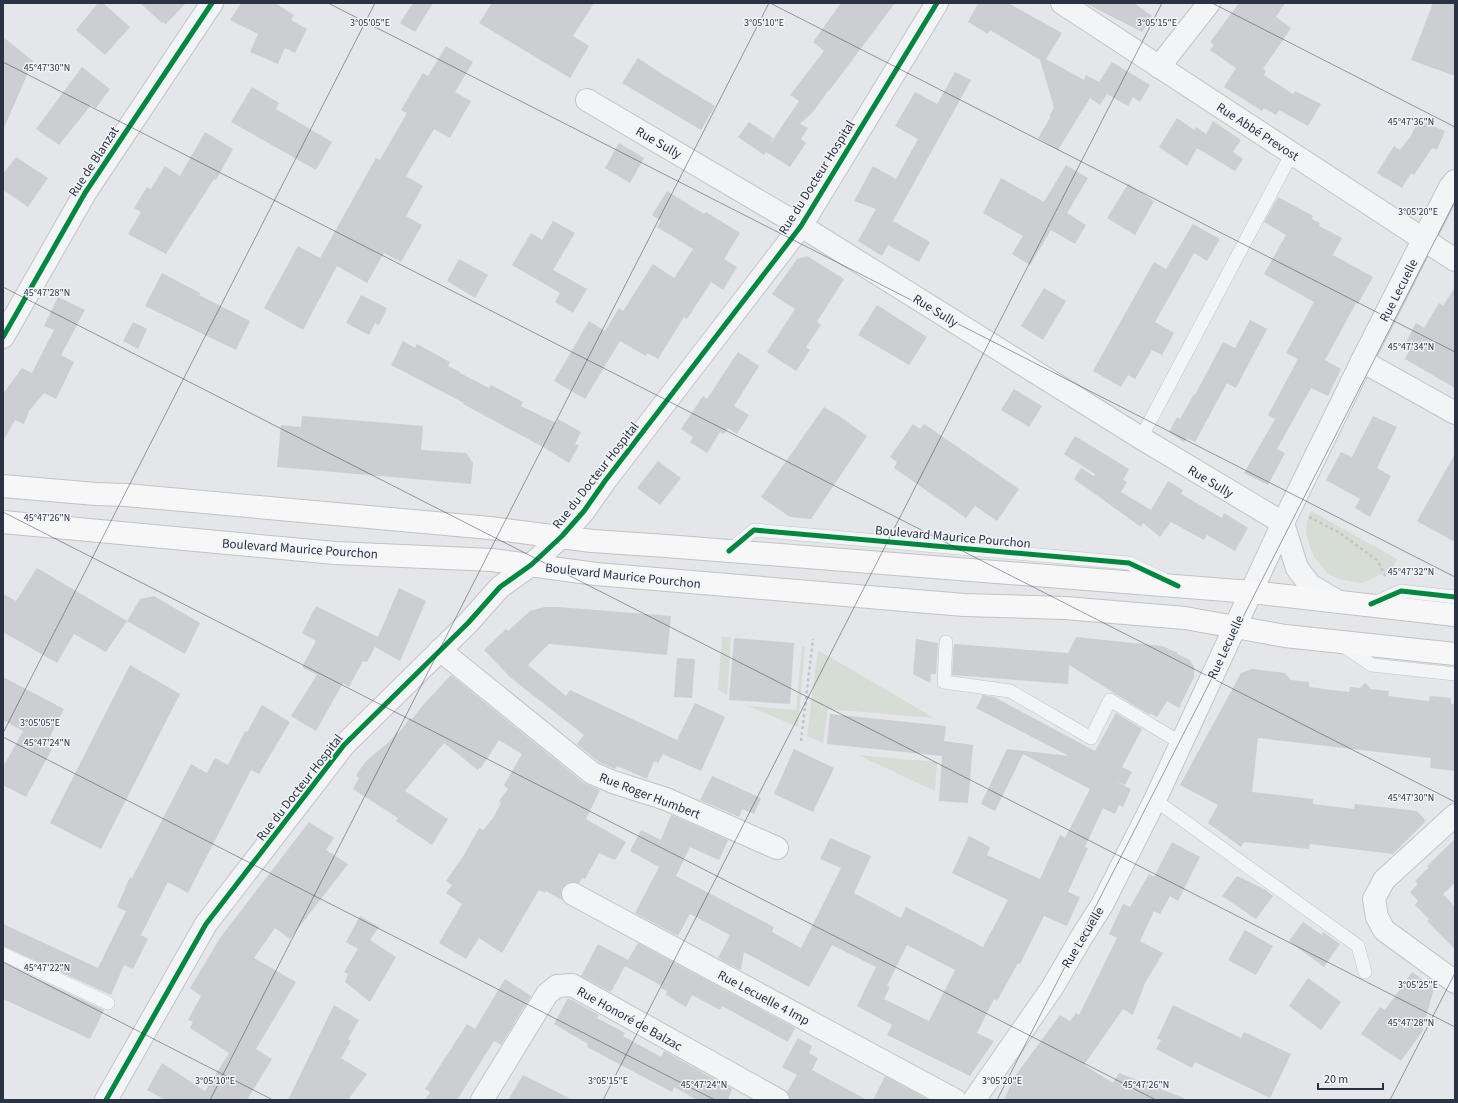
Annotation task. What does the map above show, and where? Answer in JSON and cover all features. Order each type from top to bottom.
[{"type":"main road","points":[[3,486],[126,495],[490,528],[592,541],[1250,592],[1371,604],[1455,615]]},
{"type":"main road","name":"Boulevard Maurice Pourchon","points":[[3,522],[335,552],[492,560],[596,574],[964,605],[1065,608],[1185,618],[1285,636],[1455,654]]},
{"type":"street","name":"Rue de Blanzat","points":[[3,337],[85,193],[212,3]]},
{"type":"street","name":"Rue du Docteur Hospital","points":[[106,1100],[206,924],[344,745],[468,623],[500,587],[531,566],[562,536],[584,511],[605,481],[801,226],[937,3]]},
{"type":"street","name":"Rue Abbé Prevost","points":[[1062,3],[1159,68],[1455,260]]},
{"type":"street","points":[[1159,68],[1209,3]]},
{"type":"street","name":"Rue Sully","points":[[587,100],[801,226],[1141,438],[1287,515]]},
{"type":"street","name":"Rue Lecuelle","points":[[974,1100],[1052,988],[1102,905],[1155,800],[1250,592],[1261,573],[1287,515],[1362,361],[1423,239],[1450,187],[1455,181]]},
{"type":"street","points":[[1362,361],[1455,413]]},
{"type":"street","points":[[1287,515],[1297,568],[1310,585],[1337,601]]},
{"type":"street","name":"Rue Roger Humbert","points":[[440,650],[592,772],[613,782],[666,799],[777,848]]},
{"type":"street","points":[[1455,815],[1384,880],[1374,899],[1377,917],[1384,930],[1455,982]]},
{"type":"street","name":"Rue Lecuelle 4 Imp","points":[[573,894],[955,1100]]},
{"type":"street","name":"Rue Honoré de Balzac","points":[[482,1100],[547,994],[557,986],[572,986],[778,1100]]},
{"type":"lane","points":[[1141,438],[1292,153]]},
{"type":"lane","points":[[1371,604],[1401,590],[1455,597]]},
{"type":"lane","name":"Boulevard Maurice Pourchon","points":[[1338,641],[1372,665],[1455,674]]},
{"type":"lane","points":[[946,642],[944,682],[1010,691],[1091,738],[1110,700],[1182,743]]},
{"type":"lane","points":[[1155,800],[1358,946],[1366,972]]},
{"type":"lane","points":[[3,954],[108,1003]]},
{"type":"path","points":[[1287,515],[1340,533],[1378,561],[1388,582]]},
{"type":"path","points":[[800,741],[813,639]]},
{"type":"shaded area","points":[[1311,511],[1397,559],[1392,570],[1361,583],[1342,580],[1329,575],[1314,557],[1309,544],[1306,532],[1307,522]]},
{"type":"shaded area","points":[[722,637],[731,637],[727,696],[718,689]]},
{"type":"shaded area","points":[[802,646],[805,646],[798,727],[748,706],[796,710]]},
{"type":"shaded area","points":[[818,650],[934,718],[828,709],[823,743],[807,736]]},
{"type":"shaded area","points":[[858,755],[937,762],[935,791]]},
{"type":"building","points":[[98,3],[103,3],[130,27],[105,55],[76,30]]},
{"type":"building","points":[[140,3],[186,3],[166,24],[163,22],[162,23]]},
{"type":"building","points":[[241,3],[275,3],[294,15],[291,20],[307,29],[295,53],[285,48],[278,64],[250,52],[258,34],[230,20]]},
{"type":"building","points":[[413,3],[433,3],[415,32],[400,23]]},
{"type":"building","points":[[492,3],[594,3],[573,36],[589,46],[570,78],[479,23]]},
{"type":"building","points":[[841,3],[895,3],[813,112],[800,124],[808,128],[801,139],[806,143],[790,167],[766,152],[764,155],[738,137],[749,122],[773,138],[768,147],[799,101],[790,95],[824,51],[813,42]]},
{"type":"building","points":[[978,3],[1008,3],[1062,33],[1046,59],[1084,80],[1086,75],[1099,82],[1112,62],[1150,85],[1140,102],[1133,97],[1128,106],[1107,94],[1100,105],[1090,98],[1058,150],[1038,138],[1050,118],[1054,107],[1040,60],[990,30],[988,34],[968,22]]},
{"type":"building","points":[[1085,3],[1134,3],[1152,16],[1142,32]]},
{"type":"building","points":[[1239,3],[1285,3],[1276,17],[1291,28],[1263,69],[1266,71],[1264,75],[1293,94],[1295,91],[1321,104],[1308,126],[1279,110],[1276,115],[1264,108],[1262,111],[1224,87],[1236,68],[1210,50],[1214,45],[1210,42]]},
{"type":"building","points":[[1433,3],[1455,3],[1455,76],[1411,60]]},
{"type":"building","points":[[3,37],[33,61],[3,130]]},
{"type":"building","points":[[446,46],[473,62],[455,92],[471,101],[450,138],[434,129],[406,176],[423,186],[406,216],[422,225],[401,262],[384,253],[367,283],[337,266],[303,330],[264,308],[298,246],[320,258],[376,158],[380,160],[407,113],[401,110],[423,73],[428,76]]},
{"type":"building","points":[[638,58],[715,106],[701,130],[622,83]]},
{"type":"building","points":[[82,67],[110,89],[96,108],[91,105],[59,145],[36,129]]},
{"type":"building","points":[[955,72],[971,80],[893,221],[930,242],[919,262],[888,245],[882,256],[858,241],[876,209],[854,201],[873,166],[896,179],[918,139],[895,126],[915,92],[937,104]]},
{"type":"building","points":[[252,87],[279,103],[276,109],[332,142],[316,170],[231,122]]},
{"type":"building","points":[[1177,118],[1194,130],[1196,127],[1206,134],[1213,121],[1241,140],[1233,152],[1243,159],[1235,171],[1197,148],[1187,166],[1159,147]]},
{"type":"building","points":[[1418,120],[1445,131],[1437,150],[1432,148],[1414,175],[1411,173],[1402,188],[1377,173],[1394,146],[1400,150],[1411,136]]},
{"type":"building","points":[[205,132],[233,149],[216,180],[214,179],[166,254],[128,234],[141,212],[134,208],[147,187],[151,189],[165,166],[180,176]]},
{"type":"building","points":[[619,143],[644,158],[630,183],[605,168]]},
{"type":"building","points":[[16,157],[48,178],[28,207],[3,190],[3,174]]},
{"type":"building","points":[[1066,165],[1088,178],[1067,213],[1086,225],[1075,244],[1051,230],[1030,265],[1012,254],[1023,236],[983,213],[1001,178],[1044,202]]},
{"type":"building","points":[[1128,184],[1154,201],[1135,235],[1107,218]]},
{"type":"building","points":[[667,191],[704,214],[706,212],[740,233],[724,259],[737,267],[723,290],[711,282],[687,319],[684,317],[658,359],[647,353],[646,356],[620,341],[585,399],[554,381],[589,321],[605,331],[619,308],[623,311],[653,264],[674,278],[693,249],[657,227],[661,221],[652,215]]},
{"type":"building","points":[[1278,197],[1313,216],[1312,219],[1320,223],[1319,226],[1342,238],[1333,255],[1373,277],[1358,304],[1356,303],[1325,360],[1341,369],[1328,396],[1311,388],[1277,449],[1285,453],[1268,485],[1244,473],[1275,419],[1268,415],[1298,359],[1286,353],[1314,302],[1264,274],[1286,235],[1264,222]]},
{"type":"building","points":[[553,221],[575,233],[553,270],[587,289],[573,313],[555,302],[560,293],[512,265],[531,233],[542,240]]},
{"type":"building","points":[[1193,224],[1220,239],[1207,261],[1194,253],[1155,322],[1174,333],[1162,355],[1152,350],[1135,379],[1128,375],[1121,387],[1093,371],[1154,262],[1166,269]]},
{"type":"building","points":[[807,256],[844,279],[817,322],[821,325],[806,347],[810,350],[796,371],[767,352],[795,309],[772,294],[797,259]]},
{"type":"building","points":[[459,259],[488,275],[475,298],[447,281]]},
{"type":"building","points":[[162,273],[200,293],[199,295],[250,321],[236,350],[145,306]]},
{"type":"building","points":[[1455,287],[1455,388],[1405,359],[1412,346],[1406,342],[1416,323],[1424,328],[1439,303],[1443,306]]},
{"type":"building","points":[[1044,288],[1066,301],[1043,340],[1021,326]]},
{"type":"building","points":[[361,295],[387,308],[379,325],[375,323],[369,335],[346,323]]},
{"type":"building","points":[[58,297],[85,310],[61,355],[74,362],[56,399],[44,393],[29,411],[24,424],[15,420],[3,441],[3,394],[22,368],[32,373],[54,330],[44,326]]},
{"type":"building","points":[[877,305],[927,337],[909,365],[858,335]]},
{"type":"building","points":[[1250,320],[1267,329],[1236,388],[1227,383],[1195,442],[1187,438],[1184,442],[1169,432],[1177,417],[1180,419],[1194,394],[1195,395],[1223,342],[1235,348]]},
{"type":"building","points":[[133,322],[147,329],[138,349],[123,341]]},
{"type":"building","points":[[403,341],[415,348],[417,344],[450,362],[448,366],[460,373],[489,388],[491,385],[523,402],[521,406],[556,423],[558,419],[581,432],[575,444],[579,445],[569,463],[543,447],[463,404],[464,403],[391,365]]},
{"type":"building","points":[[738,352],[759,366],[734,406],[749,415],[737,434],[728,428],[724,434],[720,432],[707,453],[690,442],[693,437],[681,429],[703,396],[707,399]]},
{"type":"building","points":[[1014,389],[1042,406],[1029,427],[1001,410]]},
{"type":"building","points":[[824,407],[867,436],[811,519],[790,517],[761,497]]},
{"type":"building","points":[[302,416],[423,426],[421,450],[466,453],[473,463],[471,484],[277,467],[281,425],[301,427]]},
{"type":"building","points":[[1373,416],[1397,427],[1377,468],[1391,476],[1370,517],[1355,508],[1360,499],[1326,480],[1341,452],[1352,457]]},
{"type":"building","points":[[913,424],[920,429],[924,424],[1019,489],[997,521],[975,506],[966,518],[894,468],[897,462],[890,457]]},
{"type":"building","points":[[1075,436],[1129,469],[1123,480],[1127,482],[1121,492],[1151,510],[1168,481],[1183,490],[1181,494],[1222,518],[1224,513],[1248,528],[1235,551],[1207,535],[1204,540],[1171,522],[1160,537],[1143,523],[1141,527],[1074,479],[1081,468],[1094,476],[1095,474],[1064,454]]},
{"type":"building","points":[[1455,454],[1455,542],[1417,521]]},
{"type":"building","points":[[658,461],[681,478],[660,505],[637,488]]},
{"type":"building","points":[[37,568],[127,621],[106,652],[74,634],[57,663],[3,632],[3,594],[16,601]]},
{"type":"building","points":[[399,588],[426,601],[400,661],[375,647],[367,662],[363,661],[349,687],[343,683],[316,731],[291,716],[317,675],[302,667],[316,641],[302,633],[316,606],[378,637]]},
{"type":"building","points":[[154,596],[200,623],[185,654],[127,621],[140,599]]},
{"type":"building","points":[[545,607],[671,616],[667,655],[549,644],[528,665],[566,696],[570,690],[677,740],[695,703],[725,717],[701,771],[663,754],[658,763],[654,761],[647,779],[617,766],[615,769],[599,762],[577,744],[584,735],[511,678],[484,650],[506,629],[508,631],[530,611]]},
{"type":"building","points":[[1076,637],[1162,646],[1190,660],[1194,667],[1194,677],[1179,708],[1167,701],[1157,717],[1150,713],[1150,715],[1069,665],[1068,684],[952,675],[954,644],[1068,653]]},
{"type":"building","points":[[734,638],[794,643],[790,704],[729,700]]},
{"type":"building","points":[[916,639],[938,643],[936,674],[931,674],[930,683],[913,674]]},
{"type":"building","points":[[677,658],[695,659],[692,698],[674,697]]},
{"type":"building","points":[[130,665],[180,694],[101,849],[50,823]]},
{"type":"building","points":[[1252,669],[1285,673],[1291,680],[1309,682],[1309,687],[1349,692],[1350,687],[1360,688],[1365,683],[1371,689],[1389,691],[1388,696],[1429,701],[1430,696],[1451,698],[1451,704],[1455,704],[1455,771],[1430,768],[1431,758],[1258,738],[1252,792],[1313,799],[1313,804],[1354,809],[1355,804],[1417,811],[1426,821],[1393,854],[1310,844],[1309,849],[1244,842],[1241,847],[1208,823],[1218,805],[1180,785],[1241,673]]},
{"type":"building","points":[[451,675],[584,783],[600,790],[586,819],[626,842],[615,860],[599,853],[585,879],[582,878],[579,883],[567,883],[562,888],[562,900],[546,891],[545,893],[539,890],[502,953],[479,938],[466,959],[439,943],[462,904],[446,893],[452,885],[446,881],[464,855],[479,828],[483,830],[493,818],[501,803],[499,801],[508,789],[504,785],[522,754],[499,740],[481,768],[480,767],[478,770],[444,743],[405,791],[448,819],[432,845],[396,821],[398,818],[353,789],[359,778],[356,775],[366,761],[390,741],[397,732],[398,734],[410,718],[412,719]]},
{"type":"building","points":[[3,677],[64,709],[45,746],[52,749],[26,797],[3,785],[3,767],[23,731],[3,720]]},
{"type":"building","points":[[983,695],[994,697],[1095,751],[1116,713],[1142,729],[1122,767],[1132,772],[1125,785],[1115,781],[1131,789],[1123,807],[1119,805],[1115,814],[1103,808],[1085,847],[1088,848],[1068,892],[1080,897],[1067,926],[1044,916],[1020,964],[1018,963],[997,1001],[994,999],[977,1033],[994,1041],[970,1076],[887,1035],[892,1025],[857,1006],[876,967],[832,945],[809,987],[744,952],[741,970],[718,958],[730,935],[690,914],[678,936],[635,913],[659,867],[630,851],[641,830],[661,840],[671,815],[728,840],[719,860],[690,847],[676,876],[774,927],[772,932],[801,948],[841,868],[820,859],[830,838],[871,856],[854,893],[901,918],[906,907],[983,947],[1008,900],[952,873],[969,836],[990,847],[987,855],[1040,879],[1060,835],[1065,838],[1090,789],[1023,754],[995,811],[981,804],[1007,749],[1069,756],[976,708]],"holes":[[[907,945],[955,970],[929,1021],[884,999],[890,987],[887,986]]]},
{"type":"building","points":[[262,705],[290,722],[259,774],[251,770],[188,893],[168,882],[141,935],[148,939],[133,969],[124,965],[111,995],[3,946],[3,924],[98,968],[126,911],[117,907],[130,877],[132,878],[191,764],[207,773],[215,758],[228,765],[245,731],[247,732]]},
{"type":"building","points":[[830,714],[946,726],[944,741],[973,745],[968,803],[939,801],[942,756],[827,744]]},
{"type":"building","points":[[794,749],[834,768],[813,812],[774,794]]},
{"type":"building","points":[[712,776],[761,798],[754,814],[742,809],[739,817],[700,800]]},
{"type":"building","points":[[309,822],[334,838],[326,850],[348,864],[290,939],[275,928],[254,958],[296,982],[256,1049],[272,1059],[247,1100],[165,1100],[147,1090],[162,1063],[205,1091],[229,1053],[190,1028],[193,1022],[188,1020],[201,996],[190,988],[220,938]]},
{"type":"building","points":[[1455,839],[1455,883],[1443,894],[1455,907],[1455,949],[1427,921],[1429,919],[1415,905],[1418,901],[1410,892],[1418,884],[1415,881],[1429,867],[1427,866]]},
{"type":"building","points":[[1172,842],[1200,857],[1178,901],[1170,896],[1160,914],[1154,911],[1140,941],[1163,953],[1145,983],[1133,1015],[1123,1009],[1084,1065],[1113,1083],[1119,1073],[1184,1098],[1184,1100],[1004,1100],[1015,1076],[1060,1015],[1070,1021],[1076,1013],[1079,1015],[1117,938],[1109,934],[1123,904],[1130,907],[1149,874],[1154,877]]},
{"type":"building","points":[[1237,876],[1266,890],[1273,896],[1256,919],[1222,896]]},
{"type":"building","points":[[360,916],[379,927],[370,940],[396,957],[370,1002],[345,982],[348,974],[344,972],[358,949],[346,942]]},
{"type":"building","points":[[1303,922],[1322,935],[1323,932],[1340,944],[1324,967],[1289,941]]},
{"type":"building","points":[[1245,930],[1273,946],[1256,975],[1228,960]]},
{"type":"building","points":[[638,943],[795,1028],[788,1042],[722,1006],[720,1010],[692,995],[686,1007],[666,995],[667,991],[661,988],[662,986],[625,966],[611,992],[581,976],[598,944],[628,960]]},
{"type":"building","points":[[3,963],[104,1010],[90,1039],[3,999]]},
{"type":"building","points":[[1412,972],[1434,988],[1422,1032],[1401,1061],[1361,1034],[1380,1007],[1385,1010]]},
{"type":"building","points":[[1308,978],[1341,1002],[1321,1030],[1289,1006]]},
{"type":"building","points":[[505,979],[531,996],[501,1045],[494,1041],[457,1100],[425,1100],[430,1092],[425,1089],[467,1024],[475,1029]]},
{"type":"building","points":[[568,998],[599,1015],[597,1018],[625,1033],[623,1036],[661,1057],[664,1051],[732,1089],[728,1100],[697,1100],[674,1087],[672,1092],[587,1047],[588,1044],[554,1024]]},
{"type":"building","points":[[334,1005],[359,1020],[348,1039],[351,1041],[341,1058],[367,1074],[348,1100],[288,1100]]},
{"type":"building","points":[[1173,1005],[1241,1038],[1244,1032],[1291,1054],[1270,1098],[1195,1062],[1192,1068],[1156,1049],[1161,1040],[1157,1039]]},
{"type":"building","points":[[798,1038],[812,1046],[809,1053],[818,1058],[812,1070],[867,1100],[790,1100],[787,1092],[797,1075],[782,1067]]},
{"type":"building","points":[[523,1075],[573,1100],[508,1100]]},
{"type":"building","points":[[885,1076],[929,1100],[873,1100]]},
{"type":"cycle path","points":[[3,337],[85,193],[212,3]]},
{"type":"cycle path","points":[[106,1100],[206,924],[344,745],[468,623],[500,587],[531,565],[562,536],[584,511],[605,481],[801,226],[937,3]]},
{"type":"cycle path","points":[[729,551],[754,530],[1129,563],[1178,586]]},
{"type":"cycle path","points":[[1371,604],[1401,591],[1455,597]]}]
